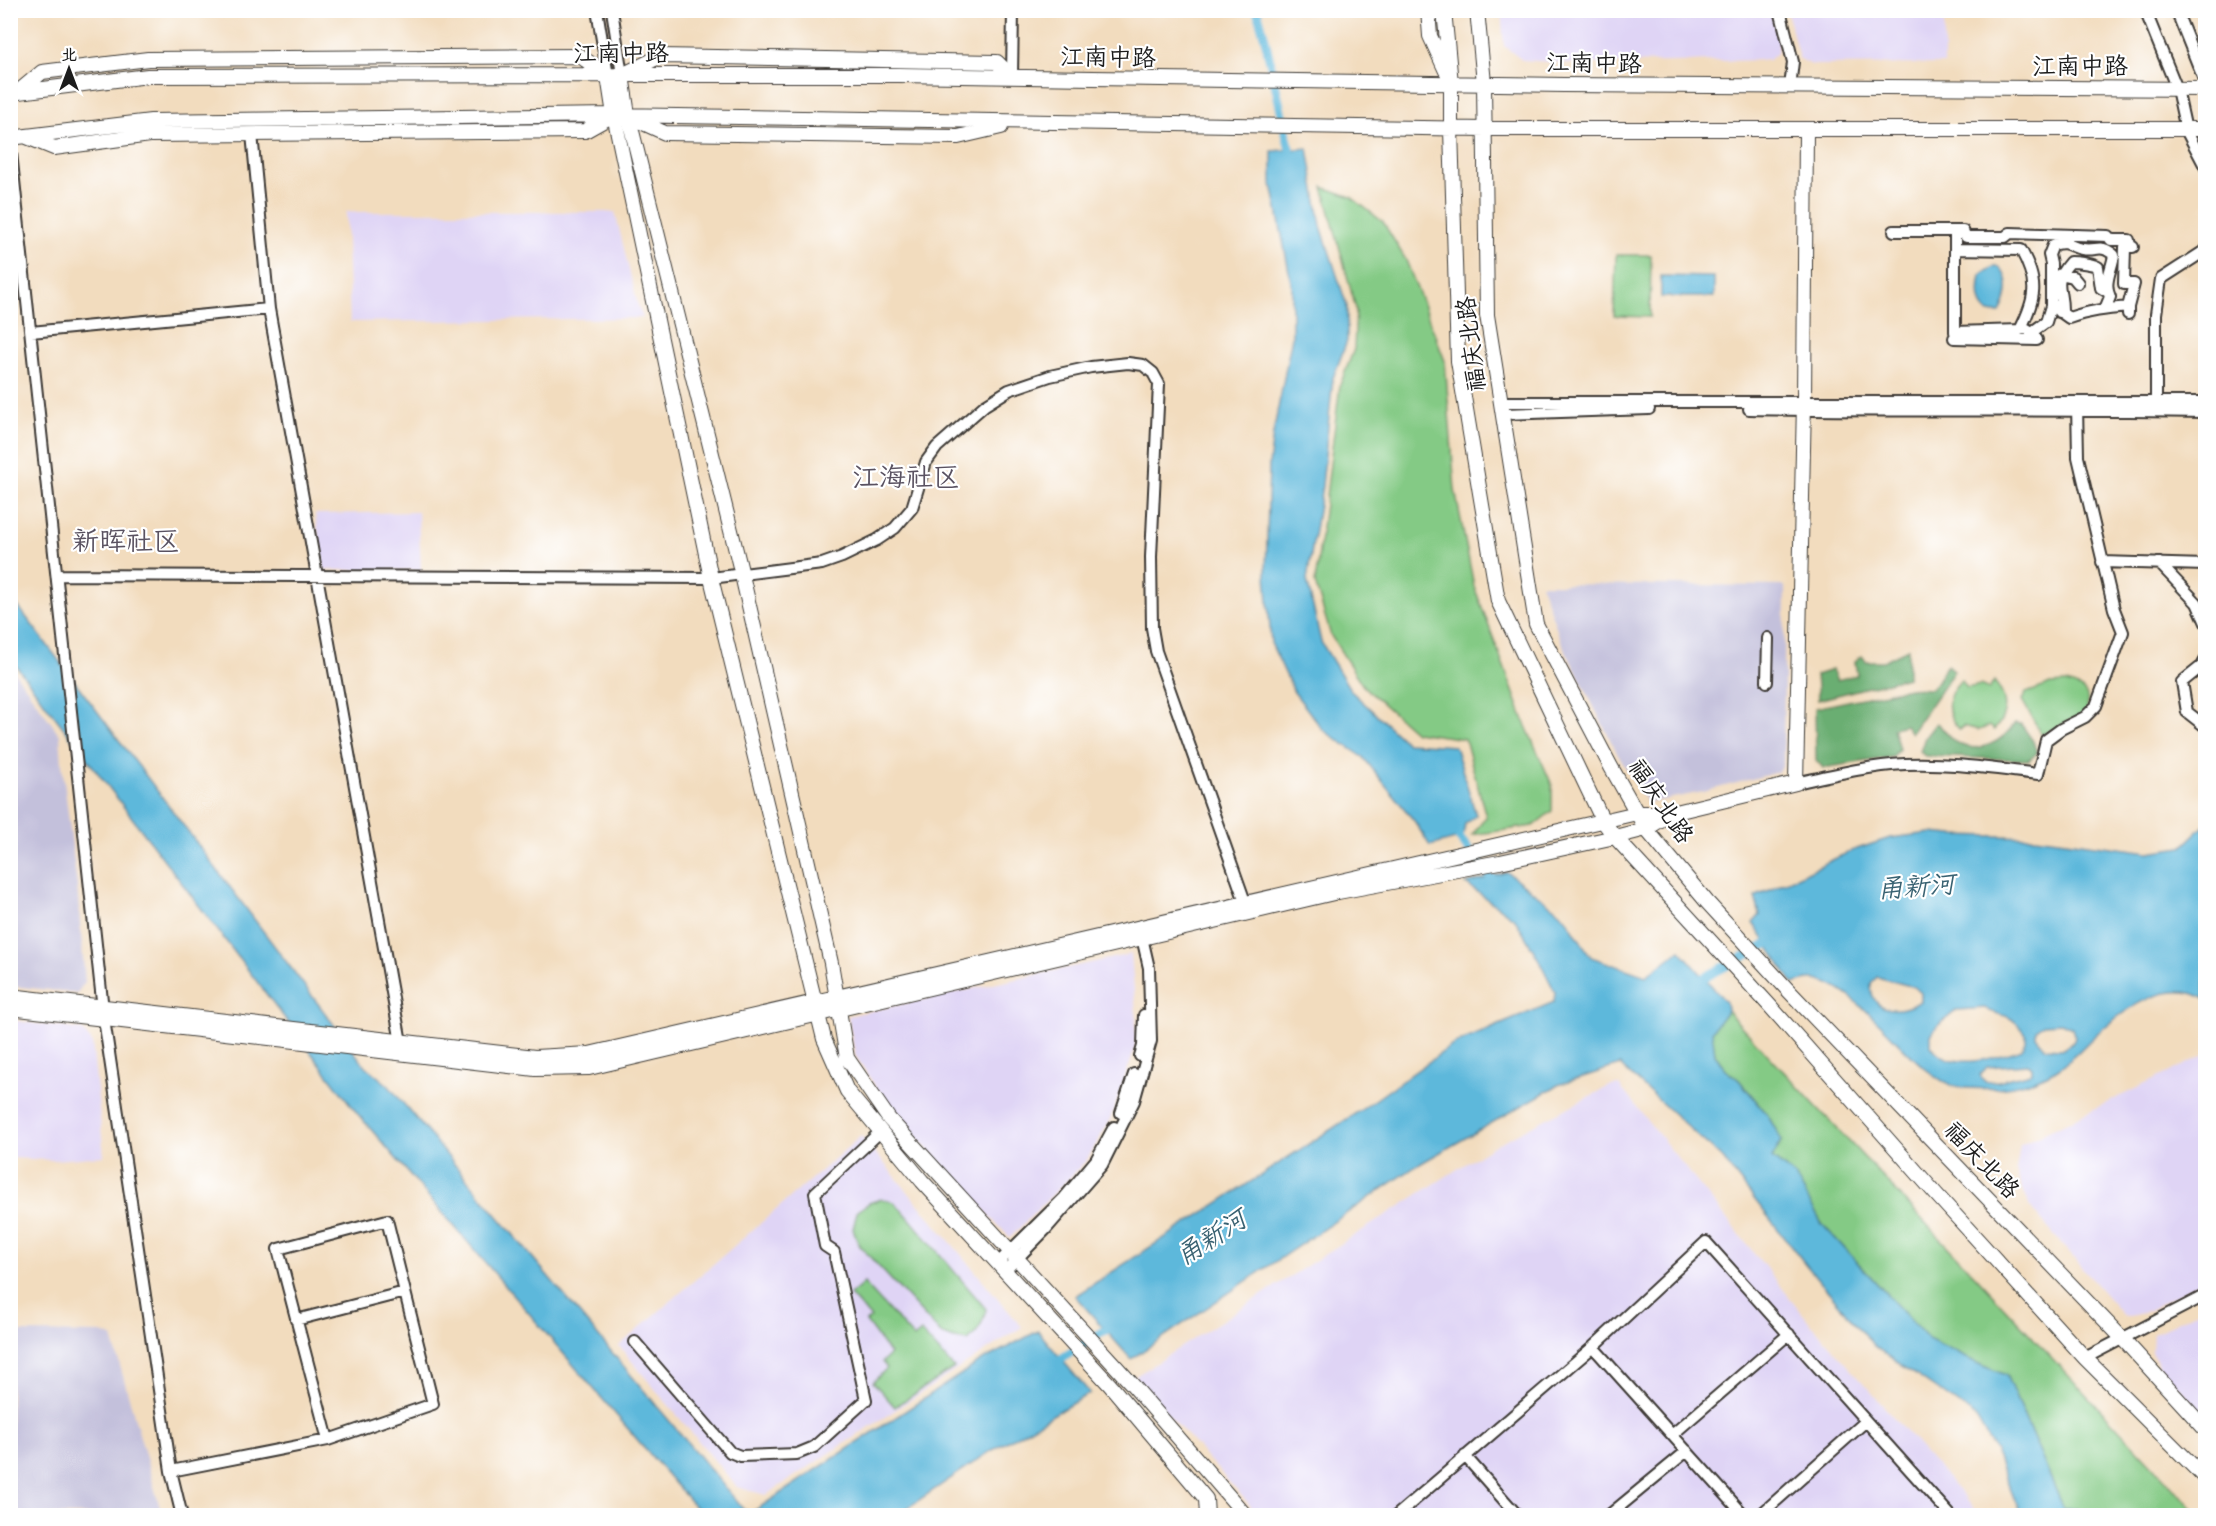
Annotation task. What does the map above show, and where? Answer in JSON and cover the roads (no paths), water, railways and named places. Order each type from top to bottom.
[{"type":"main road","points":[[1428,10],[1430,36],[1451,83]]},
{"type":"main road","name":"福庆北路","points":[[1444,10],[1451,83],[1458,361],[1498,601],[1603,821],[1935,1194],[2085,1358],[2205,1479]]},
{"type":"main road","name":"福庆北路","points":[[1477,10],[1484,83],[1487,315],[1536,624],[1646,829],[1707,902],[1787,989],[2122,1338],[2205,1430]]},
{"type":"main road","points":[[1484,83],[1488,38],[1487,10]]},
{"type":"main road","points":[[14,93],[42,72],[148,59],[580,56],[608,76],[621,115],[742,574],[831,963],[847,1058],[889,1119],[1125,1377],[1240,1512]]},
{"type":"main road","points":[[622,75],[621,115],[711,578],[824,1039],[847,1090],[922,1181],[1110,1385],[1206,1499],[1207,1515]]},
{"type":"main road","name":"江南中路","points":[[14,93],[148,76],[887,75],[1247,82],[1790,87],[2176,89],[2205,87]]},
{"type":"main road","points":[[25,136],[54,148],[150,135],[585,131],[621,115]]},
{"type":"main road","points":[[10,138],[150,121],[621,115],[1451,129],[2205,129]]},
{"type":"main road","points":[[10,1008],[103,1013],[402,1047],[536,1057],[589,1054],[838,1004],[1245,909],[1448,856],[1637,813],[1672,813],[1796,783],[1804,406],[1806,130]]},
{"type":"main road","points":[[1245,909],[1460,870],[1615,837],[1646,829],[1672,813]]},
{"type":"main road","points":[[10,996],[103,1013]]},
{"type":"street","points":[[597,10],[608,76]]},
{"type":"street","points":[[612,10],[622,75]]},
{"type":"street","points":[[1012,77],[1013,10]]},
{"type":"street","points":[[1780,10],[1793,62],[1790,87]]},
{"type":"street","points":[[2145,10],[2176,89],[2186,130],[2205,168]]},
{"type":"street","points":[[2176,10],[2205,87]]},
{"type":"street","points":[[252,134],[269,309],[402,1047]]},
{"type":"street","points":[[10,143],[103,1013],[171,1471],[182,1515]]},
{"type":"street","points":[[1894,231],[1963,231],[1966,243],[2024,244]]},
{"type":"street","points":[[1955,231],[1954,339],[2037,340],[2032,332],[2022,326]]},
{"type":"street","points":[[1966,237],[2006,237],[2010,233],[2108,236],[2111,240],[2129,240],[2133,247],[2125,247],[2124,284],[2134,284],[2128,311],[2105,309],[2088,311],[2069,318],[2055,306],[2051,306]]},
{"type":"street","points":[[2032,332],[2046,322],[2051,306],[2049,250],[2053,245],[2061,242],[2081,249],[2101,247],[2114,255],[2112,271],[2108,278],[2110,297],[2105,309]]},
{"type":"street","points":[[1955,249],[2021,250],[2034,285],[2033,296],[2020,330],[1955,332]]},
{"type":"street","points":[[2156,402],[2156,314],[2161,279],[2205,250]]},
{"type":"street","points":[[2062,311],[2060,274],[2070,262],[2095,264],[2098,267],[2101,288],[2108,292]]},
{"type":"street","points":[[2060,274],[2073,277],[2079,283]]},
{"type":"street","points":[[31,332],[269,309]]},
{"type":"street","points":[[57,575],[711,578],[822,564],[842,557],[895,528],[912,508],[926,462],[937,447],[985,405],[1009,390],[1050,376],[1091,367],[1128,363],[1143,365],[1153,373],[1158,384],[1150,602],[1156,651],[1245,909]]},
{"type":"street","points":[[2077,406],[2205,402]]},
{"type":"street","points":[[1502,408],[2077,406],[2205,412]]},
{"type":"street","points":[[1796,783],[1861,768],[1907,764],[1984,767],[2038,774],[2046,740],[2061,729],[2085,717],[2096,706],[2123,632],[2114,609],[2078,457],[2077,406]]},
{"type":"street","points":[[2102,562],[2205,565]]},
{"type":"street","points":[[2159,563],[2197,603],[2205,623]]},
{"type":"street","points":[[1767,682],[1768,638]]},
{"type":"street","points":[[2204,664],[2182,682],[2187,711],[2205,727]]},
{"type":"street","points":[[1001,1267],[1096,1160],[1125,1106],[1143,1046],[1144,979],[1139,934]]},
{"type":"street","points":[[635,1342],[730,1452],[740,1456],[797,1454],[814,1447],[866,1400],[834,1252],[825,1246],[815,1193],[881,1131]]},
{"type":"street","points":[[171,1471],[328,1440],[433,1404],[387,1220],[278,1249],[328,1440]]},
{"type":"street","points":[[1396,1515],[1593,1347],[1706,1242],[1951,1515]]},
{"type":"street","points":[[296,1320],[405,1292]]},
{"type":"street","points":[[2085,1358],[2205,1295]]},
{"type":"street","points":[[1672,1435],[1789,1334]]},
{"type":"street","points":[[1593,1347],[1745,1515]]},
{"type":"street","points":[[1759,1515],[1866,1421]]},
{"type":"street","points":[[1608,1515],[1687,1451]]},
{"type":"street","points":[[1465,1456],[1518,1515]]},
{"type":"water","points":[[1308,148],[1321,226],[1347,306],[1347,341],[1333,378],[1322,486],[1307,580],[1321,642],[1351,691],[1407,743],[1455,746],[1476,815],[1465,824],[1463,837],[1430,846],[1415,822],[1363,757],[1323,730],[1294,692],[1271,643],[1266,574],[1269,465],[1292,337],[1292,287],[1272,184],[1272,151]]},
{"type":"water","points":[[1993,267],[1999,267],[2007,284],[2005,302],[2000,313],[1986,310],[1979,295],[1981,275]]},
{"type":"water","points":[[1661,276],[1714,277],[1714,297],[1661,297]]},
{"type":"water","points":[[11,597],[365,1066],[388,1085],[744,1510],[751,1513],[981,1361],[1038,1331],[1090,1393],[991,1451],[897,1515],[702,1515],[357,1113],[11,659]]},
{"type":"water","points":[[2205,825],[2205,999],[2191,993],[2177,992],[2150,998],[2111,1022],[2068,1062],[2056,1070],[2026,1083],[2011,1086],[1967,1088],[1950,1085],[1943,1081],[1918,1063],[1876,1020],[1845,993],[1830,984],[1815,980],[1793,984],[1753,923],[1760,915],[1755,897],[1851,851],[1890,838],[1931,833],[2035,837],[2149,852],[2182,847]],"holes":[[[1877,977],[1914,987],[1921,993],[1921,1001],[1905,1008],[1881,1006],[1872,993],[1871,983]],[[1985,1008],[2008,1017],[2026,1034],[2026,1042],[2022,1049],[1986,1059],[1974,1061],[1950,1059],[1931,1046],[1931,1035],[1936,1027],[1957,1010]],[[2061,1023],[2072,1028],[2075,1038],[2073,1042],[2061,1049],[2046,1048],[2036,1036],[2036,1030],[2043,1024]],[[2027,1064],[2032,1067],[2032,1073],[1985,1082],[1980,1075],[1987,1067]]]},
{"type":"water","points":[[1507,872],[1565,917],[1591,957],[1646,976],[1680,950],[1726,1002],[1727,1011],[1712,1031],[1715,1054],[1724,1068],[1739,1080],[1767,1114],[1782,1141],[1772,1158],[1795,1176],[1822,1224],[1928,1339],[2006,1375],[2064,1509],[2078,1509],[2081,1515],[2021,1515],[1995,1451],[1975,1416],[1874,1346],[1807,1266],[1722,1158],[1620,1065],[1558,1085],[1418,1165],[1131,1359],[1075,1296],[1361,1110],[1454,1044],[1554,1002],[1555,992],[1515,919],[1466,884]]},
{"type":"waterway","points":[[1257,10],[1292,159]]},
{"type":"waterway","points":[[1453,830],[1497,885]]},
{"type":"waterway","name":"甬新河","points":[[1696,982],[1777,939]]},
{"type":"waterway","name":"甬新河","points":[[1053,1364],[1115,1324]]},
{"type":"district","name":"江海社区","points":[[906,477]]},
{"type":"district","name":"新晖社区","points":[[126,541]]}]
